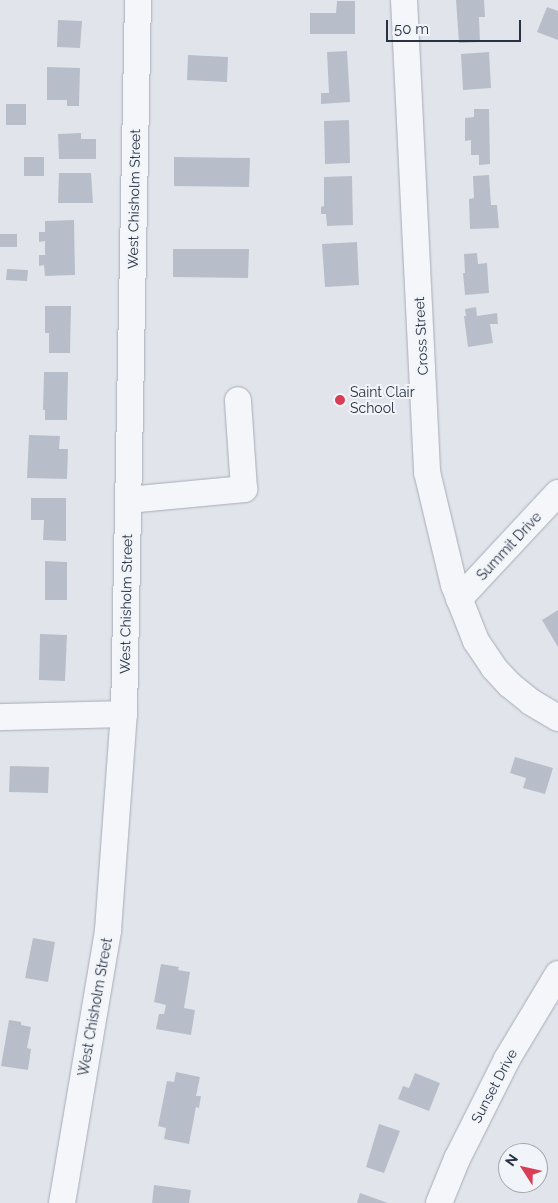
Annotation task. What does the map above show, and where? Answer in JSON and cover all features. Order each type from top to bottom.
[{"type":"street","name":"West Chisholm Street","points":[[62,1203],[108,930],[124,714],[138,0]]},
{"type":"street","name":"Cross Street","points":[[404,0],[427,472],[459,599],[476,641],[494,668],[510,685],[531,702],[558,718]]},
{"type":"street","points":[[128,500],[244,489],[238,400]]},
{"type":"street","name":"Summit Drive","points":[[459,599],[558,493]]},
{"type":"street","points":[[0,718],[124,714]]},
{"type":"street","name":"Sunset Drive","points":[[439,1203],[457,1159],[507,1059],[558,974]]},
{"type":"building","points":[[456,0],[484,0],[485,17],[479,17],[480,42],[459,43]]},
{"type":"building","points":[[337,1],[355,1],[355,34],[310,34],[310,13],[336,13]]},
{"type":"building","points":[[547,7],[558,11],[558,40],[537,32]]},
{"type":"building","points":[[58,20],[82,21],[80,48],[57,47]]},
{"type":"building","points":[[347,51],[350,102],[321,104],[321,93],[329,93],[327,52]]},
{"type":"building","points":[[489,52],[491,88],[463,90],[461,54]]},
{"type":"building","points":[[188,55],[228,57],[227,82],[187,80]]},
{"type":"building","points":[[47,67],[80,68],[79,106],[67,106],[67,100],[47,100]]},
{"type":"building","points":[[6,104],[26,104],[26,125],[6,125]]},
{"type":"building","points":[[474,109],[489,109],[490,164],[479,165],[479,155],[471,155],[471,140],[465,141],[465,118],[474,117]]},
{"type":"building","points":[[349,120],[350,163],[325,164],[324,121]]},
{"type":"building","points":[[81,133],[81,139],[96,139],[96,159],[59,159],[58,134]]},
{"type":"building","points":[[24,157],[44,157],[44,176],[24,176]]},
{"type":"building","points":[[174,157],[250,158],[249,187],[174,186]]},
{"type":"building","points":[[59,173],[91,173],[93,203],[58,203]]},
{"type":"building","points":[[489,175],[491,205],[497,205],[499,228],[470,229],[469,199],[474,198],[473,176]]},
{"type":"building","points":[[352,176],[353,225],[327,226],[326,214],[321,214],[321,207],[324,206],[324,177]]},
{"type":"building","points":[[74,220],[75,275],[45,276],[44,265],[39,266],[39,255],[45,255],[45,241],[39,242],[39,232],[45,232],[45,221]]},
{"type":"building","points":[[0,234],[17,234],[17,247],[0,247]]},
{"type":"building","points":[[357,242],[359,285],[325,287],[322,244]]},
{"type":"building","points":[[173,249],[249,249],[248,278],[173,277]]},
{"type":"building","points":[[477,253],[478,264],[487,263],[489,293],[465,295],[464,254]]},
{"type":"building","points":[[7,269],[28,270],[27,281],[6,280]]},
{"type":"building","points":[[45,306],[71,306],[70,353],[49,353],[49,333],[45,333]]},
{"type":"building","points":[[476,307],[477,316],[497,313],[498,324],[490,324],[493,343],[468,347],[464,316],[466,316],[465,309]]},
{"type":"building","points":[[44,372],[68,372],[67,420],[45,420],[45,410],[43,410]]},
{"type":"building","points":[[29,435],[60,436],[59,449],[68,449],[67,479],[27,478]]},
{"type":"building","points":[[31,498],[66,498],[66,541],[43,540],[44,520],[31,520]]},
{"type":"building","points":[[45,561],[67,562],[67,600],[45,600]]},
{"type":"building","points":[[558,610],[558,647],[542,620]]},
{"type":"building","points":[[40,634],[67,635],[65,681],[39,680]]},
{"type":"building","points":[[515,757],[553,768],[545,794],[523,788],[526,778],[510,773]]},
{"type":"building","points":[[10,766],[49,767],[48,793],[9,792]]},
{"type":"building","points":[[33,938],[55,942],[48,982],[25,978]]},
{"type":"building","points":[[161,964],[179,967],[178,970],[190,972],[184,1008],[195,1010],[191,1035],[156,1029],[159,1014],[164,1014],[166,1005],[154,1002]]},
{"type":"building","points":[[9,1020],[21,1022],[21,1025],[31,1027],[27,1048],[31,1049],[28,1070],[1,1066]]},
{"type":"building","points":[[176,1072],[200,1077],[196,1096],[201,1096],[199,1108],[196,1107],[189,1144],[164,1139],[166,1128],[158,1126],[167,1081],[174,1082]]},
{"type":"building","points":[[415,1073],[440,1083],[429,1111],[398,1099],[403,1086],[409,1088]]},
{"type":"building","points":[[379,1124],[400,1131],[384,1173],[366,1167]]},
{"type":"building","points":[[154,1185],[191,1190],[189,1203],[152,1203]]},
{"type":"building","points":[[360,1193],[388,1203],[357,1203]]},
{"type":"place","name":"Saint Clair School","points":[[340,400]]}]
